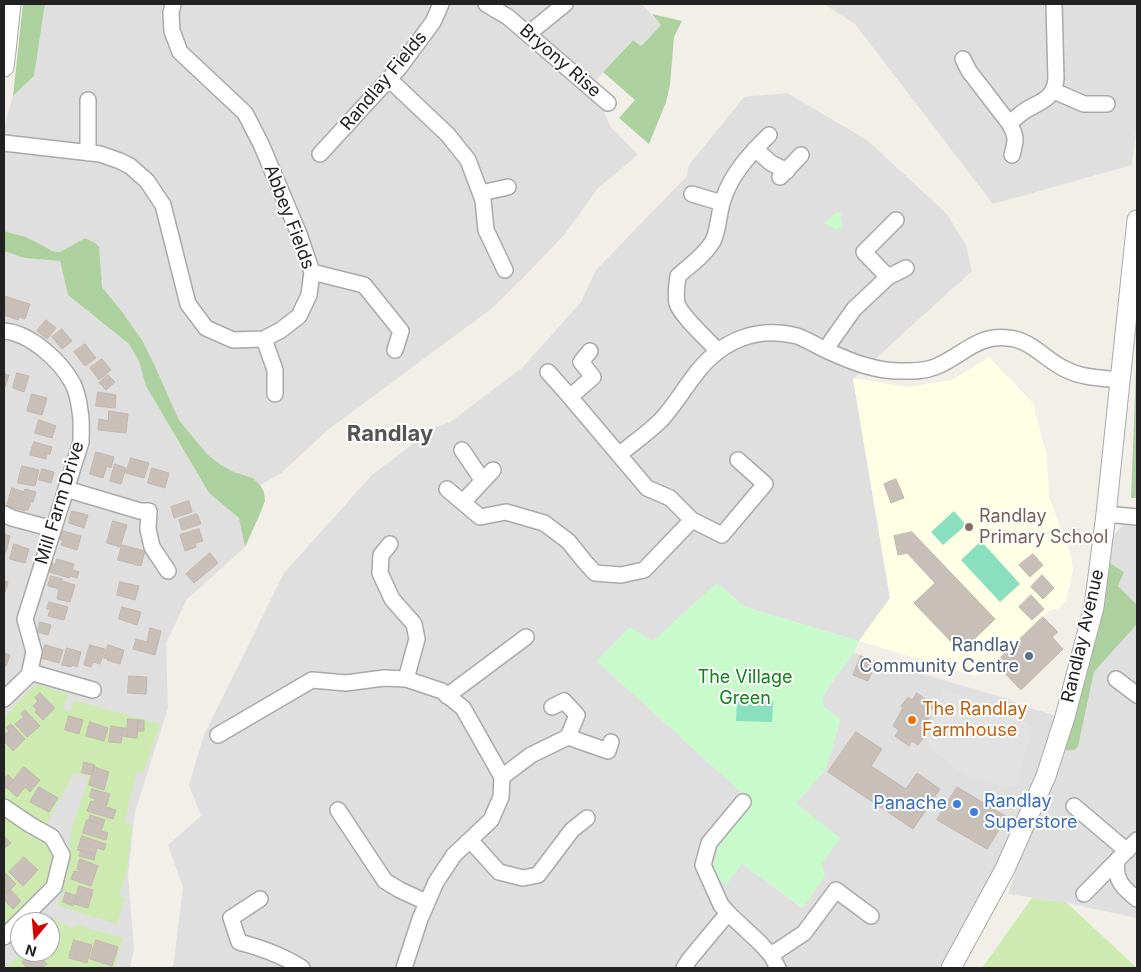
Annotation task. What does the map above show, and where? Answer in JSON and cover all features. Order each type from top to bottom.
[{"type":"street","points":[[4,67],[10,4]]},
{"type":"street","name":"Abbey Fields","points":[[173,4],[171,13],[172,31],[180,52],[245,113],[261,144],[299,234],[312,272],[308,295],[299,316],[264,340]]},
{"type":"street","name":"Randlay Fields","points":[[320,154],[399,68],[433,22],[441,4]]},
{"type":"street","name":"Bryony Rise","points":[[486,4],[508,17],[608,102]]},
{"type":"street","points":[[528,34],[565,4]]},
{"type":"street","points":[[1010,123],[1026,110],[1039,104],[1054,91],[1056,79],[1054,4]]},
{"type":"street","points":[[964,59],[969,70],[1010,123],[1016,139],[1012,155]]},
{"type":"street","points":[[389,79],[448,134],[468,160],[483,200],[486,230],[505,270]]},
{"type":"street","points":[[1054,91],[1084,104],[1106,104]]},
{"type":"street","points":[[88,100],[88,153]]},
{"type":"street","points":[[718,351],[677,306],[675,294],[678,276],[701,256],[714,240],[726,189],[734,175],[769,135]]},
{"type":"street","points":[[4,143],[100,154],[130,166],[148,181],[163,205],[188,304],[206,328],[233,340],[264,340],[274,370],[275,394]]},
{"type":"street","points":[[755,149],[784,174],[802,155]]},
{"type":"street","points":[[480,193],[508,187]]},
{"type":"street","points":[[692,194],[722,202]]},
{"type":"street","points":[[888,277],[864,252],[896,220]]},
{"type":"street","name":"Randlay Avenue","points":[[951,968],[1005,869],[1046,776],[1094,607],[1106,514],[1137,220]]},
{"type":"street","points":[[826,350],[854,309],[888,277],[906,268]]},
{"type":"street","points":[[312,272],[364,285],[401,331],[395,350]]},
{"type":"street","name":"Mill Farm Drive","points":[[4,331],[38,344],[58,362],[73,385],[81,412],[81,442],[25,619],[34,652],[30,672]]},
{"type":"street","points":[[619,455],[661,420],[711,356],[738,338],[755,334],[771,332],[797,336],[857,363],[878,369],[897,371],[918,371],[934,367],[983,340],[1008,338],[1033,346],[1054,363],[1068,370],[1086,376],[1120,380]]},
{"type":"street","points":[[570,396],[593,377],[581,362],[590,351]]},
{"type":"street","points":[[548,372],[647,488],[670,498],[692,520],[722,535],[765,484],[738,460]]},
{"type":"street","points":[[462,450],[488,475],[462,502]]},
{"type":"street","points":[[447,488],[480,516],[506,512],[544,523],[568,541],[595,573],[622,576],[644,570],[692,520]]},
{"type":"street","points":[[66,489],[140,511],[148,511],[148,529],[152,547],[168,570]]},
{"type":"street","points":[[4,514],[53,529]]},
{"type":"street","points":[[1106,514],[1137,517]]},
{"type":"street","points":[[390,544],[381,555],[380,573],[392,599],[414,624],[417,639],[406,679]]},
{"type":"street","points":[[447,696],[526,637]]},
{"type":"street","points":[[4,699],[29,676],[30,672],[93,690]]},
{"type":"street","points":[[218,735],[312,680],[346,683],[384,678],[406,679],[442,691],[463,708],[502,777],[501,797],[491,820],[454,855],[436,882],[426,902],[404,968]]},
{"type":"street","points":[[1116,680],[1137,695]]},
{"type":"street","points":[[502,777],[531,755],[568,737],[577,716],[564,701],[552,707]]},
{"type":"street","points":[[568,737],[608,751],[611,742]]},
{"type":"street","points":[[742,802],[710,843],[703,865],[721,905],[760,943],[774,962],[804,933],[836,890],[871,916]]},
{"type":"street","points":[[1074,806],[1127,850]]},
{"type":"street","points":[[4,807],[52,837],[62,855],[54,887],[4,937]]},
{"type":"street","points":[[338,810],[385,881],[426,902]]},
{"type":"street","points":[[470,840],[500,872],[523,878],[538,874],[572,830],[587,818]]},
{"type":"street","points":[[1084,894],[1127,850]]},
{"type":"street","points":[[1127,850],[1117,876],[1123,888],[1137,899]]},
{"type":"street","points":[[260,899],[231,918],[239,942],[272,952],[302,968]]},
{"type":"street","points":[[684,968],[728,913]]},
{"type":"shaded area","points":[[45,4],[642,4],[661,25],[640,46],[632,40],[585,94],[601,104],[610,126],[638,155],[597,189],[565,234],[491,309],[329,429],[281,473],[260,485],[253,478],[234,472],[207,454],[179,420],[142,340],[102,287],[85,238],[61,252],[52,251],[26,237],[4,231],[4,127],[13,96],[34,76]]},
{"type":"shaded area","points":[[824,4],[1137,4],[1137,123],[1132,165],[993,204],[855,24]]},
{"type":"shaded area","points":[[787,93],[867,140],[947,214],[966,245],[972,271],[853,379],[890,598],[859,641],[745,607],[717,583],[653,641],[597,661],[752,802],[718,846],[802,908],[796,803],[826,769],[823,697],[854,653],[1008,699],[1062,718],[1003,864],[939,968],[173,968],[183,887],[168,845],[201,816],[189,785],[204,735],[284,573],[372,475],[434,428],[450,422],[523,367],[581,302],[596,270],[687,176],[689,165],[744,97]]},
{"type":"shaded area","points":[[4,251],[24,258],[60,261],[68,295],[129,344],[139,361],[146,386],[209,493],[240,518],[245,547],[187,599],[166,643],[168,708],[135,812],[128,875],[134,948],[130,968],[4,968]]},
{"type":"shaded area","name":"Randlay Primary School","points":[[989,357],[1033,403],[1047,457],[1049,497],[1071,556],[1073,570],[1067,598],[1060,608],[1050,610],[995,663],[975,676],[859,641],[890,598],[853,378],[907,387],[952,380]]},
{"type":"shaded area","points":[[1137,509],[1137,605],[1118,586],[1124,572],[1110,563],[1113,536]]},
{"type":"shaded area","points":[[1137,624],[1137,918],[1067,903],[1008,894],[1060,748],[1078,747],[1094,672]]},
{"type":"shaded area","points":[[942,689],[1010,713],[1033,727],[1015,787],[966,776],[927,747]]},
{"type":"green space","points":[[23,4],[45,4],[34,76],[13,96]]},
{"type":"green space","points":[[652,14],[682,21],[674,37],[670,85],[666,102],[649,144],[619,118],[635,100],[603,72],[633,40],[641,46],[661,25]]},
{"type":"green space","points":[[837,212],[841,213],[843,226],[837,230],[824,223]]},
{"type":"green space","points":[[4,231],[26,237],[52,251],[60,252],[85,238],[99,247],[102,287],[142,340],[179,420],[207,454],[234,472],[253,478],[264,492],[265,501],[245,547],[239,518],[209,493],[146,386],[139,361],[129,344],[68,295],[60,261],[24,258],[4,251]]},
{"type":"green space","points":[[1137,343],[1137,498],[1131,498]]},
{"type":"green space","points":[[954,511],[966,525],[943,545],[931,532]]},
{"type":"green space","points":[[981,541],[1020,584],[1000,602],[961,560]]},
{"type":"green space","points":[[1110,563],[1124,572],[1118,586],[1137,605],[1137,624],[1094,672],[1078,747],[1074,750],[1067,750],[1060,748]]},
{"type":"green space","name":"The Village Green","points":[[717,583],[745,607],[859,641],[854,653],[823,697],[824,707],[841,719],[826,769],[796,803],[840,838],[822,864],[825,876],[803,908],[742,864],[726,885],[712,873],[718,846],[752,802],[597,661],[630,627],[653,641]]},
{"type":"green space","points":[[36,684],[68,694],[64,709],[70,711],[74,700],[160,724],[143,773],[137,771],[130,798],[125,823],[132,825],[127,871],[119,896],[125,898],[117,924],[58,906],[66,880],[71,831],[89,776],[74,773],[45,827],[4,800],[4,718]]},
{"type":"green space","points":[[737,700],[773,701],[772,722],[736,721]]},
{"type":"green space","points":[[4,818],[45,843],[52,853],[55,863],[54,873],[38,899],[19,912],[10,912],[10,919],[4,924]]},
{"type":"green space","points":[[1032,898],[1067,903],[1137,968],[982,968]]},
{"type":"green space","points":[[60,922],[75,929],[76,925],[123,938],[114,968],[4,968],[11,962],[60,962]]},
{"type":"building","points":[[4,296],[30,304],[25,319],[19,317],[18,320],[4,315]]},
{"type":"building","points":[[46,320],[56,328],[47,339],[37,331]]},
{"type":"building","points":[[62,329],[72,341],[62,349],[52,337]]},
{"type":"building","points":[[85,344],[96,358],[85,366],[74,352]]},
{"type":"building","points":[[102,359],[111,370],[99,380],[90,368]]},
{"type":"building","points":[[17,373],[29,376],[24,392],[13,388]]},
{"type":"building","points":[[4,374],[9,375],[5,387],[4,387]]},
{"type":"building","points":[[108,375],[115,382],[106,390],[99,383]]},
{"type":"building","points":[[98,392],[116,395],[115,408],[96,406]]},
{"type":"building","points":[[32,394],[47,398],[42,415],[27,411]]},
{"type":"building","points":[[109,411],[128,414],[126,433],[98,430],[99,419],[108,421]]},
{"type":"building","points":[[39,420],[56,426],[52,438],[35,433]]},
{"type":"building","points":[[34,442],[52,447],[46,459],[30,455]]},
{"type":"building","points":[[96,452],[114,457],[111,468],[107,466],[103,478],[90,474]]},
{"type":"building","points":[[131,458],[149,463],[144,478],[126,473]]},
{"type":"building","points":[[115,464],[126,468],[121,484],[110,481]]},
{"type":"building","points":[[22,466],[39,470],[35,486],[18,483]]},
{"type":"building","points":[[152,468],[169,473],[165,488],[148,483]]},
{"type":"building","points":[[42,469],[54,472],[51,483],[39,480]]},
{"type":"building","points":[[896,479],[904,498],[891,503],[884,484]]},
{"type":"building","points":[[12,488],[24,492],[25,489],[36,492],[28,510],[25,509],[25,511],[7,506]]},
{"type":"building","points":[[189,501],[192,512],[174,518],[171,507]]},
{"type":"building","points":[[72,511],[88,515],[84,528],[69,523]]},
{"type":"building","points":[[197,514],[201,524],[182,530],[179,520]]},
{"type":"building","points":[[113,521],[127,525],[120,547],[107,543]]},
{"type":"building","points":[[199,529],[203,541],[195,543],[196,547],[185,551],[180,535]]},
{"type":"building","points":[[63,531],[81,536],[77,550],[61,545],[63,540],[60,540]]},
{"type":"building","points":[[912,532],[995,619],[961,652],[914,603],[935,583],[907,553],[898,555],[894,536]]},
{"type":"building","points":[[4,534],[10,536],[6,552],[4,552]]},
{"type":"building","points":[[14,544],[29,549],[25,563],[10,559]]},
{"type":"building","points":[[122,545],[145,551],[141,566],[118,560]]},
{"type":"building","points":[[210,553],[218,563],[194,583],[186,574]]},
{"type":"building","points":[[1033,554],[1043,565],[1030,577],[1019,565]]},
{"type":"building","points":[[57,559],[74,564],[72,570],[79,572],[77,578],[70,576],[69,578],[49,572],[52,563],[55,565]]},
{"type":"building","points":[[1042,575],[1054,588],[1043,599],[1031,587]]},
{"type":"building","points":[[51,576],[75,585],[70,602],[57,599],[59,589],[48,586]]},
{"type":"building","points":[[4,581],[8,582],[5,592],[4,592]]},
{"type":"building","points":[[120,582],[139,586],[135,600],[117,595]]},
{"type":"building","points":[[1031,595],[1044,609],[1032,620],[1019,607]]},
{"type":"building","points":[[49,602],[68,607],[64,620],[48,616],[50,610],[47,609]]},
{"type":"building","points":[[122,607],[141,612],[137,625],[119,619]]},
{"type":"building","name":"Randlay Community Centre","points":[[1043,617],[1058,632],[1052,637],[1063,649],[1021,690],[995,663]]},
{"type":"building","points":[[40,622],[51,625],[48,635],[38,632]]},
{"type":"building","points":[[150,628],[161,631],[155,655],[133,649],[136,639],[147,642]]},
{"type":"building","points":[[45,645],[63,650],[59,663],[41,658]]},
{"type":"building","points":[[90,645],[105,649],[100,664],[93,662],[91,667],[84,665]]},
{"type":"building","points":[[108,645],[124,650],[120,664],[104,658]]},
{"type":"building","points":[[67,648],[81,652],[77,667],[62,665]]},
{"type":"building","points":[[4,653],[10,655],[6,666],[4,665]]},
{"type":"building","points":[[861,656],[876,662],[868,681],[853,675]]},
{"type":"building","points":[[129,676],[147,677],[146,694],[128,693]]},
{"type":"building","points":[[40,693],[55,708],[43,720],[35,712],[37,710],[33,706],[38,701],[35,698]]},
{"type":"building","name":"The Randlay Farmhouse","points":[[917,693],[934,706],[928,713],[931,715],[928,720],[930,721],[922,731],[926,734],[918,745],[912,741],[909,746],[895,736],[899,730],[893,726],[903,708],[901,706],[908,697],[912,700]]},
{"type":"building","points":[[25,710],[40,726],[27,737],[15,724],[24,717],[21,714]]},
{"type":"building","points":[[69,716],[83,720],[79,734],[65,730]]},
{"type":"building","points":[[128,719],[138,720],[137,738],[127,737]]},
{"type":"building","points":[[138,720],[144,720],[144,731],[137,731]]},
{"type":"building","points":[[90,722],[108,728],[104,741],[86,736]]},
{"type":"building","points":[[11,724],[25,739],[13,751],[4,741],[4,735],[9,731],[6,728]]},
{"type":"building","points":[[111,726],[123,728],[121,743],[109,742]]},
{"type":"building","points":[[123,728],[127,728],[127,737],[122,736]]},
{"type":"building","points":[[856,732],[882,749],[871,766],[906,789],[917,773],[940,789],[913,829],[828,772]]},
{"type":"building","points":[[84,762],[95,765],[92,775],[82,773]]},
{"type":"building","points":[[24,767],[40,780],[30,792],[25,787],[17,797],[7,788]]},
{"type":"building","points":[[94,767],[109,772],[104,790],[89,785]]},
{"type":"building","points":[[8,775],[13,780],[6,788],[4,780]]},
{"type":"building","points":[[39,787],[58,798],[49,812],[30,802]]},
{"type":"building","points":[[957,787],[1007,817],[987,849],[937,820]]},
{"type":"building","points":[[92,789],[110,794],[106,807],[116,810],[113,819],[87,811],[91,801],[94,802],[95,799],[90,797]]},
{"type":"building","points":[[90,815],[105,820],[103,825],[89,820]]},
{"type":"building","points":[[87,820],[103,825],[101,831],[108,833],[106,840],[83,833]]},
{"type":"building","points":[[82,836],[106,844],[104,850],[97,848],[95,855],[78,850]]},
{"type":"building","points":[[6,838],[11,843],[4,849],[4,839]]},
{"type":"building","points":[[81,851],[95,855],[94,860],[79,856]]},
{"type":"building","points":[[24,857],[38,870],[23,886],[9,872]]},
{"type":"building","points":[[80,859],[98,866],[91,886],[71,879],[74,871],[79,872],[80,870],[77,869]]},
{"type":"building","points":[[4,874],[16,884],[4,895]]},
{"type":"building","points":[[79,886],[93,890],[88,908],[74,904]]},
{"type":"building","points":[[10,889],[21,901],[13,909],[4,900],[4,895]]},
{"type":"building","points":[[66,892],[77,896],[73,906],[63,902]]},
{"type":"building","points":[[74,940],[92,945],[87,963],[69,958]]},
{"type":"building","points":[[96,940],[118,947],[112,966],[90,959]]},
{"type":"building","points":[[22,962],[45,962],[47,964],[41,968],[27,968]]},
{"type":"place","name":"Randlay Primary School","points":[[969,527]]},
{"type":"place","name":"Randlay Community Centre","points":[[1029,656]]},
{"type":"place","name":"The Randlay Farmhouse","points":[[912,720]]},
{"type":"place","name":"Panache","points":[[957,804]]},
{"type":"place","name":"Randlay Superstore","points":[[974,812]]},
{"type":"district","name":"Randlay","points":[[390,434]]}]
